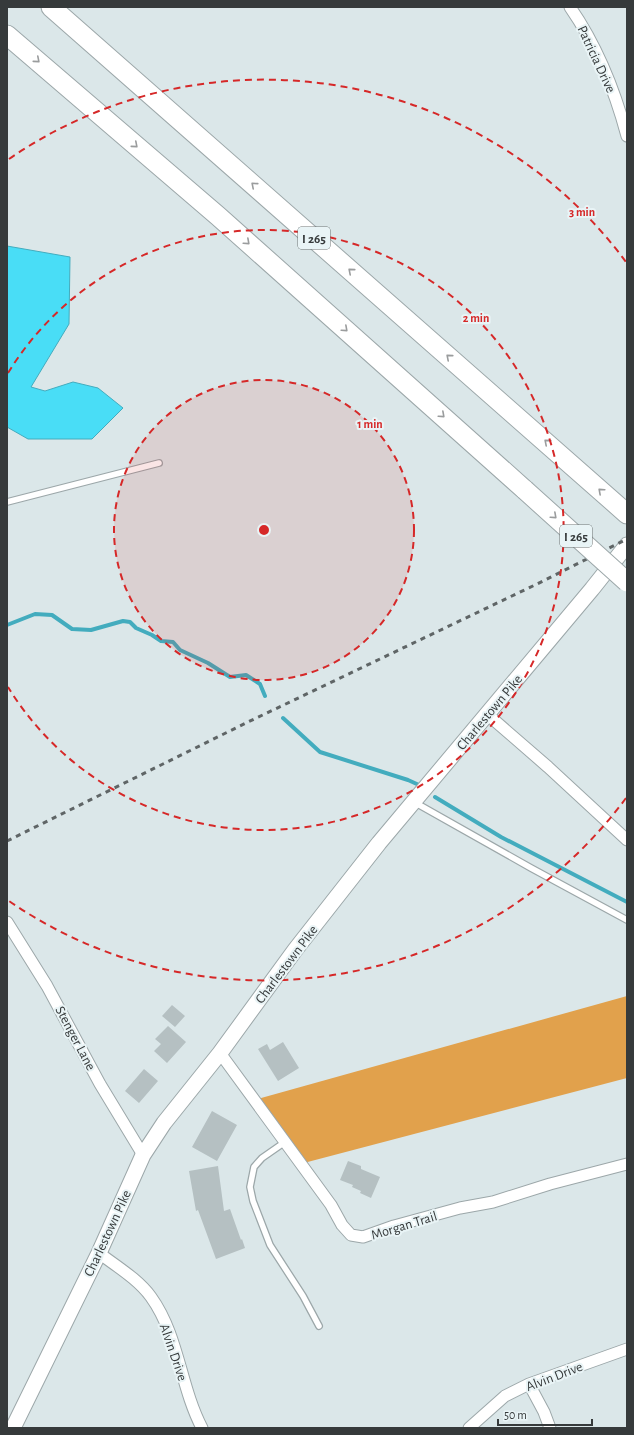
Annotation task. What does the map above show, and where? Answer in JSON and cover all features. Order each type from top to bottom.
[{"type":"highway","name":"I 265","points":[[51,7],[627,514]]},
{"type":"highway","name":"I 265","points":[[7,35],[218,216],[627,582]]},
{"type":"street","name":"Patricia Drive","points":[[570,7],[591,41],[607,76],[621,113],[627,136]]},
{"type":"street","name":"Charlestown Pike","points":[[13,1428],[99,1253],[143,1155],[164,1122],[220,1053],[295,950],[379,843],[592,589],[627,545]]},
{"type":"street","points":[[487,714],[548,767],[627,840]]},
{"type":"street","name":"Stenger Lane","points":[[7,922],[47,986],[100,1084],[143,1155]]},
{"type":"street","name":"Morgan Trail","points":[[220,1053],[331,1205],[342,1225],[351,1235],[363,1237],[394,1226],[460,1208],[493,1202],[550,1184],[627,1164]]},
{"type":"street","name":"Alvin Drive","points":[[99,1253],[139,1284],[150,1296],[160,1312],[173,1340],[183,1378],[196,1417],[202,1428]]},
{"type":"street","name":"Alvin Drive","points":[[470,1428],[505,1396],[529,1384],[627,1349]]},
{"type":"street","points":[[529,1384],[544,1412],[550,1428]]},
{"type":"lane","points":[[7,502],[159,463]]},
{"type":"lane","points":[[414,802],[530,868],[627,920]]},
{"type":"lane","points":[[284,1142],[262,1158],[254,1167],[250,1187],[253,1201],[270,1245],[303,1296],[318,1326]]},
{"type":"shaded area","points":[[627,996],[627,1078],[300,1164],[254,1100]]},
{"type":"water","points":[[7,246],[70,257],[69,324],[31,387],[45,391],[73,382],[98,388],[123,408],[92,439],[28,439],[7,427]]},
{"type":"building","points":[[172,1005],[185,1016],[175,1027],[162,1016]]},
{"type":"building","points":[[168,1026],[186,1042],[167,1063],[154,1051],[161,1044],[155,1039]]},
{"type":"building","points":[[283,1042],[299,1068],[278,1081],[258,1049],[267,1044],[270,1050]]},
{"type":"building","points":[[144,1069],[158,1081],[139,1103],[125,1091]]},
{"type":"building","points":[[212,1111],[237,1125],[217,1161],[192,1147]]},
{"type":"building","points":[[348,1161],[361,1166],[361,1169],[380,1177],[371,1198],[360,1193],[361,1191],[352,1187],[353,1185],[340,1180]]},
{"type":"building","points":[[218,1166],[224,1211],[230,1209],[245,1248],[216,1259],[198,1210],[196,1211],[189,1171]]},
{"type":"waterway","points":[[7,625],[35,614],[52,615],[72,629],[91,630],[123,621],[130,622],[136,628],[161,641],[173,642],[180,650],[208,663],[230,677],[246,675],[260,684],[265,696]]},
{"type":"waterway","points":[[283,718],[320,752],[408,780],[419,785]]},
{"type":"waterway","points":[[435,797],[501,837],[627,902]]},
{"type":"railway","points":[[7,841],[248,722],[537,584],[627,539]]}]
